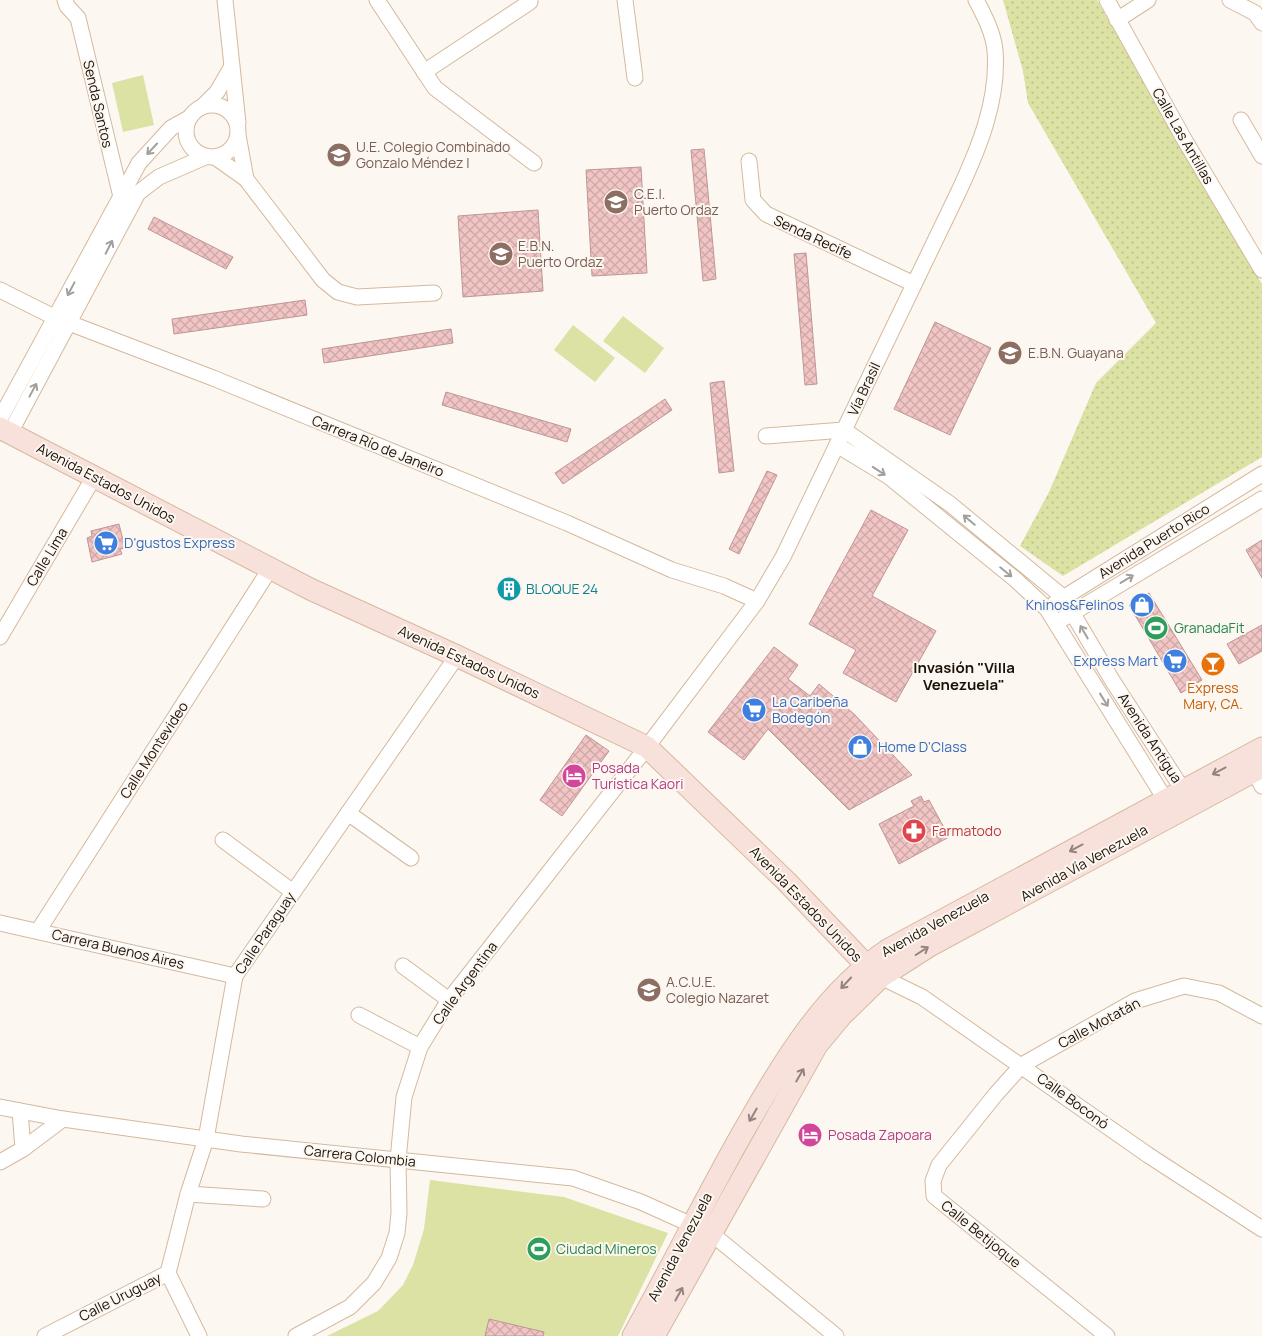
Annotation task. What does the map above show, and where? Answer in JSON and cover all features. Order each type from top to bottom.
[{"type":"street","name":"Senda Santos","points":[[65,0],[67,6],[78,18],[124,205]]},
{"type":"street","points":[[225,0],[238,131],[246,179]]},
{"type":"street","points":[[377,0],[435,88],[534,164]]},
{"type":"street","points":[[625,0],[635,78]]},
{"type":"street","name":"Vía Brasil","points":[[647,747],[757,601],[784,557],[974,158],[983,136],[991,102],[995,48],[988,24],[976,0]]},
{"type":"street","name":"Calle Las Antillas","points":[[1108,0],[1117,20],[1262,270]]},
{"type":"street","points":[[1117,20],[1148,0]]},
{"type":"street","points":[[1230,0],[1255,13],[1262,23]]},
{"type":"street","points":[[424,72],[530,2]]},
{"type":"street","points":[[3,427],[124,205],[139,163],[171,128],[189,118],[217,92],[231,68]]},
{"type":"street","points":[[124,205],[159,177],[230,150],[238,131],[235,118],[220,106],[202,106]]},
{"type":"street","points":[[189,118],[186,126],[188,142],[198,154],[210,157],[246,179],[323,280],[338,292],[357,297],[434,293]]},
{"type":"street","points":[[1241,120],[1262,156]]},
{"type":"street","name":"Senda Recife","points":[[750,161],[753,200],[766,214],[914,284]]},
{"type":"street","name":"Carrera Río de Janeiro","points":[[0,290],[62,321],[213,378],[568,523],[672,570],[724,586],[757,601]]},
{"type":"street","name":"Avenida Estados Unidos","points":[[3,427],[270,569],[647,747],[786,881],[873,970]]},
{"type":"street","points":[[766,436],[844,430]]},
{"type":"street","name":"Avenida Antigua","points":[[844,430],[950,504],[1063,597],[1112,680],[1176,800]]},
{"type":"street","name":"Avenida Antigua","points":[[837,445],[902,488],[1016,580],[1047,609],[1176,800]]},
{"type":"street","name":"Avenida Puerto Rico","points":[[1047,609],[1063,597],[1262,474]]},
{"type":"street","name":"Calle Lima","points":[[0,636],[94,477]]},
{"type":"street","name":"Avenida Puerto Rico","points":[[1056,624],[1072,612],[1262,499]]},
{"type":"street","name":"Calle Montevideo","points":[[38,931],[270,569]]},
{"type":"street","name":"Calle Paraguay","points":[[168,1273],[188,1194],[206,1139],[235,976],[457,656]]},
{"type":"street","name":"Calle Argentina","points":[[296,1336],[350,1307],[374,1282],[389,1258],[397,1233],[399,1213],[398,1160],[404,1098],[420,1047],[449,1000],[647,747]]},
{"type":"street","name":"Avenida Venezuela","points":[[654,1336],[818,1045],[889,949],[1176,800],[1257,766]]},
{"type":"street","points":[[348,812],[412,858]]},
{"type":"street","points":[[223,840],[293,892]]},
{"type":"street","name":"Carrera Buenos Aires","points":[[0,923],[235,976]]},
{"type":"street","points":[[403,966],[449,1000]]},
{"type":"street","name":"Avenida Venezuela","points":[[633,1336],[768,1088],[806,1030],[828,1003],[873,970]]},
{"type":"street","name":"Calle Boconó","points":[[873,970],[922,997],[1022,1065],[1148,1155],[1262,1230]]},
{"type":"street","name":"Calle Motatán","points":[[1022,1065],[1135,1001],[1184,986],[1218,993],[1262,1016]]},
{"type":"street","points":[[359,1016],[420,1047]]},
{"type":"street","name":"Calle Betijoque","points":[[1022,1065],[939,1165],[933,1180],[934,1196],[1108,1336]]},
{"type":"street","name":"Carrera Colombia","points":[[0,1107],[63,1119],[206,1139],[572,1178],[641,1202],[712,1234],[836,1336]]},
{"type":"street","points":[[20,1111],[23,1149]]},
{"type":"street","points":[[0,1162],[23,1149],[63,1119]]},
{"type":"street","points":[[188,1194],[263,1199]]},
{"type":"street","points":[[168,1273],[199,1336]]},
{"type":"street","name":"Calle Uruguay","points":[[46,1336],[168,1273]]},
{"type":"green space","points":[[1003,0],[1097,0],[1262,284],[1262,457],[1063,576],[1020,546],[1049,492],[1096,383],[1156,323],[1028,103],[1023,71]]},
{"type":"green space","points":[[143,75],[154,125],[123,132],[112,83]]},
{"type":"green space","points":[[623,316],[664,348],[645,373],[603,341]]},
{"type":"green space","points":[[573,325],[615,358],[595,382],[554,350]]},
{"type":"green space","name":"Ciudad Mineros","points":[[430,1180],[564,1197],[668,1233],[618,1336],[327,1336],[378,1311],[403,1285],[413,1265],[424,1229]]},
{"type":"building","points":[[704,149],[716,279],[703,281],[691,150]]},
{"type":"building","name":"C.E.I. Puerto Ordaz","points":[[641,167],[647,273],[592,276],[586,170]]},
{"type":"building","name":"E.B.N. Puerto Ordaz","points":[[538,210],[543,291],[463,297],[458,216]]},
{"type":"building","points":[[154,217],[233,257],[226,269],[148,229]]},
{"type":"building","points":[[806,253],[817,384],[805,385],[794,254]]},
{"type":"building","points":[[305,300],[307,315],[174,334],[172,319]]},
{"type":"building","points":[[935,322],[991,348],[950,435],[894,409]]},
{"type":"building","points":[[451,329],[453,343],[324,363],[322,349]]},
{"type":"building","points":[[724,381],[734,471],[719,473],[710,383]]},
{"type":"building","points":[[446,392],[571,429],[567,442],[442,405]]},
{"type":"building","points":[[665,399],[672,410],[563,484],[555,473]]},
{"type":"building","points":[[767,471],[777,475],[739,554],[729,549]]},
{"type":"building","points":[[871,510],[908,530],[872,596],[936,631],[896,702],[843,673],[856,650],[809,624]]},
{"type":"building","name":"D'gustos Express","points":[[119,524],[125,548],[120,549],[122,554],[92,562],[87,538],[92,536],[91,531]]},
{"type":"building","points":[[1262,540],[1262,578],[1246,550]]},
{"type":"building","name":"BLOQUE 24","points":[[509,577],[518,580],[521,589],[518,598],[509,601],[500,598],[497,589],[500,580]]},
{"type":"building","points":[[1149,593],[1202,680],[1181,693],[1129,605]]},
{"type":"building","points":[[1262,625],[1262,651],[1239,664],[1227,644]]},
{"type":"building","points":[[774,647],[798,665],[788,679],[810,696],[819,684],[854,714],[912,775],[849,810],[768,729],[744,760],[708,732]]},
{"type":"building","name":"Posada Turística Kaori","points":[[586,735],[609,751],[562,816],[540,800]]},
{"type":"building","name":"Farmatodo","points":[[921,796],[924,802],[929,800],[949,837],[899,864],[879,824],[914,806],[911,801]]},
{"type":"building","points":[[489,1319],[544,1332],[543,1336],[485,1336]]},
{"type":"place","name":"U.E. Colegio Combinado Gonzalo Méndez I","points":[[339,155]]},
{"type":"place","name":"C.E.I. Puerto Ordaz","points":[[616,202]]},
{"type":"place","name":"E.B.N. Puerto Ordaz","points":[[501,254]]},
{"type":"place","name":"E.B.N. Guayana","points":[[1010,353]]},
{"type":"place","name":"D'gustos Express","points":[[106,543]]},
{"type":"place","name":"BLOQUE 24","points":[[509,589]]},
{"type":"place","name":"Kninos&Felinos","points":[[1142,605]]},
{"type":"place","name":"GranadaFit","points":[[1156,628]]},
{"type":"place","name":"Express Mart","points":[[1175,661]]},
{"type":"place","name":"Express Mary, CA.","points":[[1213,664]]},
{"type":"place","name":"La Caribeña Bodegón","points":[[754,710]]},
{"type":"place","name":"Home D'Class","points":[[860,747]]},
{"type":"place","name":"Posada Turística Kaori","points":[[574,776]]},
{"type":"place","name":"Farmatodo","points":[[914,831]]},
{"type":"place","name":"A.C.U.E. Colegio Nazaret","points":[[649,990]]},
{"type":"place","name":"Posada Zapoara","points":[[810,1135]]},
{"type":"place","name":"Ciudad Mineros","points":[[539,1249]]},
{"type":"district","name":"Invasión \"Villa Venezuela\"","points":[[964,676]]}]
